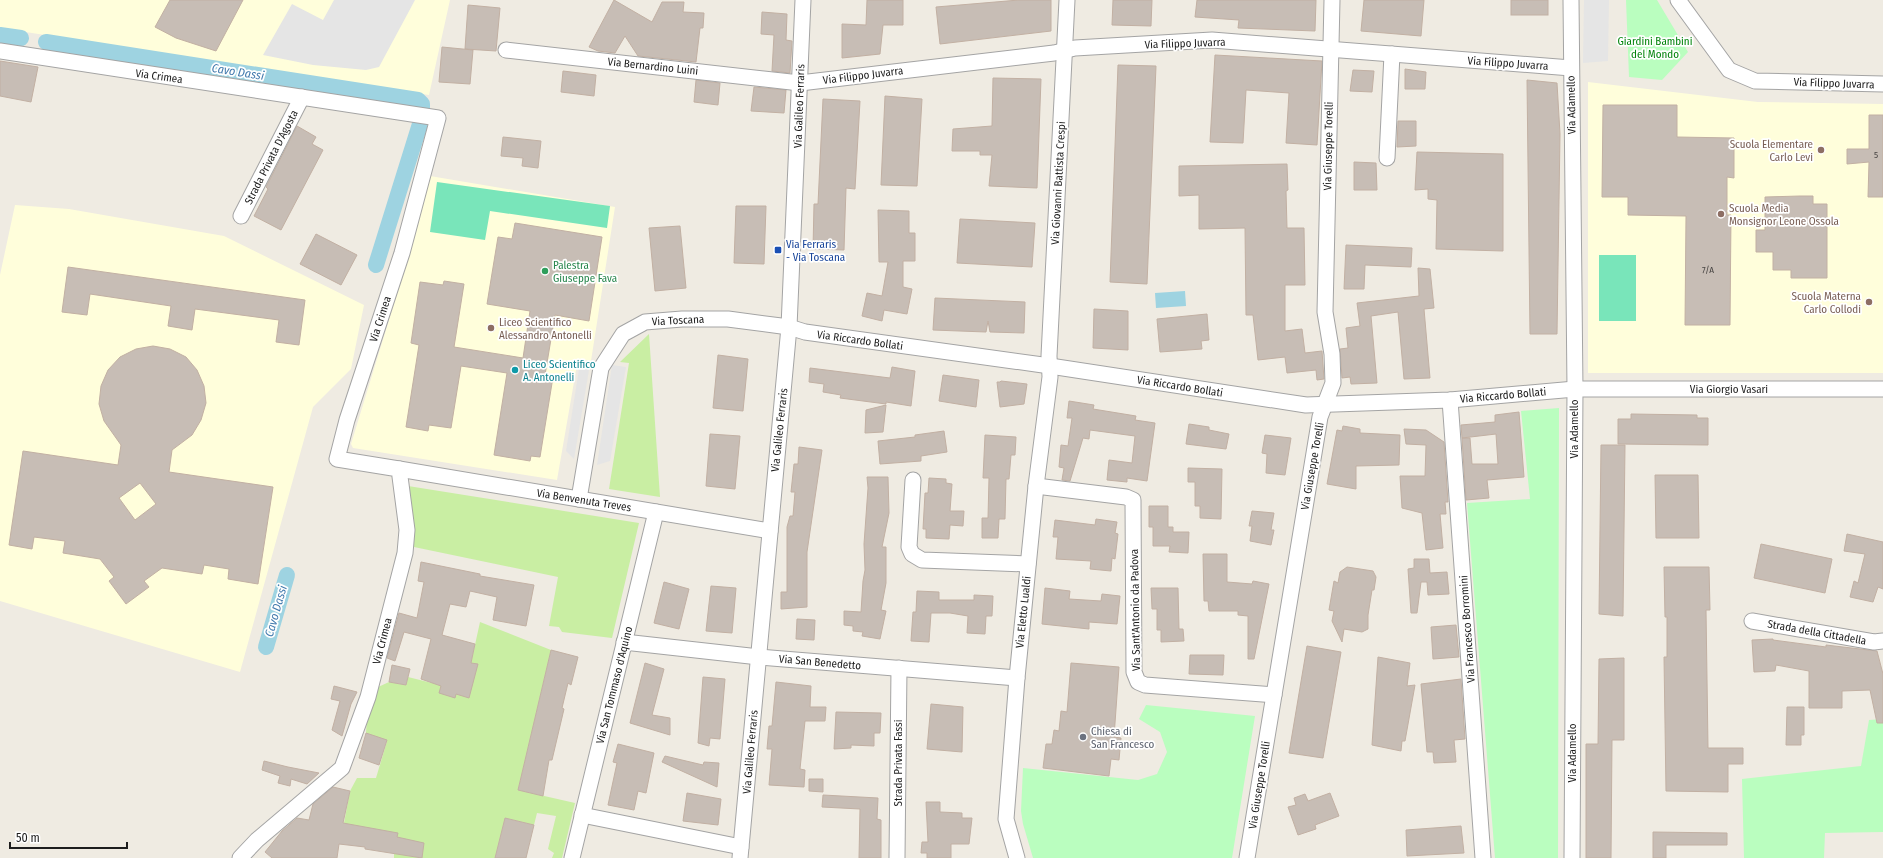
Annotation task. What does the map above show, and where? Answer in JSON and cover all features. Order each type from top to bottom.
[{"type":"street","name":"Via Galileo Ferraris","points":[[740,852],[789,327],[803,0]]},
{"type":"street","name":"Via Giovanni Battista Crespi","points":[[1050,366],[1067,0]]},
{"type":"street","name":"Via Giuseppe Torelli","points":[[1246,858],[1320,417],[1333,383],[1332,354],[1325,312],[1332,0]]},
{"type":"street","name":"Via Adamello","points":[[1571,0],[1575,389],[1572,858]]},
{"type":"street","name":"Via Filippo Juvarra","points":[[1678,0],[1729,70],[1755,81],[1883,84]]},
{"type":"street","name":"Via Filippo Juvarra","points":[[800,83],[1065,50],[1212,40],[1571,68]]},
{"type":"street","name":"Via Bernardino Luini","points":[[506,50],[800,83]]},
{"type":"street","name":"Via Crimea","points":[[0,51],[438,118],[402,253],[346,420],[337,459],[399,469],[406,530],[405,553],[368,697],[342,768],[257,840],[240,858]]},
{"type":"street","points":[[1387,158],[1392,54]]},
{"type":"street","name":"Strada Privata D'Agosta","points":[[241,216],[302,97]]},
{"type":"street","name":"Via Toscana","points":[[579,499],[601,368],[623,334],[644,322],[682,319],[728,319],[789,327]]},
{"type":"street","name":"Via Riccardo Bollati","points":[[789,327],[805,332],[1050,366],[1306,405],[1450,400],[1575,389]]},
{"type":"street","name":"Via Eletto Lualdi","points":[[1017,858],[1006,818],[1028,564],[1050,377],[1050,366]]},
{"type":"street","name":"Via Giorgio Vasari","points":[[1575,389],[1883,389]]},
{"type":"street","name":"Via Francesco Borromini","points":[[1450,400],[1483,858]]},
{"type":"street","name":"Via Benvenuta Treves","points":[[399,469],[770,531]]},
{"type":"street","points":[[912,480],[909,548],[912,554],[922,560],[1028,564]]},
{"type":"street","name":"Via Sant'Antonio da Padova","points":[[1036,486],[1126,497],[1133,500],[1134,672],[1138,682],[1145,685],[1274,695]]},
{"type":"street","name":"Via San Tommaso d'Aquino","points":[[572,858],[656,512]]},
{"type":"street","name":"Strada della Cittadella","points":[[1752,622],[1874,642],[1883,642]]},
{"type":"street","name":"Via San Benedetto","points":[[624,642],[759,657],[1017,678]]},
{"type":"street","name":"Strada Privata Fassi","points":[[898,858],[899,668]]},
{"type":"street","points":[[582,815],[740,852]]},
{"type":"shaded area","points":[[0,0],[450,0],[429,95],[0,28]]},
{"type":"shaded area","points":[[334,0],[415,0],[379,67],[366,70],[313,65],[263,55],[292,4],[323,20]]},
{"type":"shaded area","points":[[1584,0],[1609,0],[1608,61],[1583,63]]},
{"type":"shaded area","name":"Scuola Media Monsignor Leone Ossola","points":[[1588,82],[1758,102],[1883,104],[1883,373],[1588,373]]},
{"type":"shaded area","name":"Liceo Scientifico Alessandro Antonelli","points":[[430,176],[615,207],[591,361],[578,359],[557,480],[353,448],[351,444],[396,297]]},
{"type":"shaded area","points":[[15,205],[69,209],[224,236],[364,305],[351,369],[313,407],[240,672],[0,601],[0,275]]},
{"type":"shaded area","points":[[580,363],[590,364],[574,459],[566,451]]},
{"type":"shaded area","points":[[612,365],[626,367],[610,461],[597,465]]},
{"type":"green space","name":"Giardini Bambini del Mondo","points":[[1626,0],[1657,0],[1688,52],[1662,80],[1629,77]]},
{"type":"green space","points":[[437,182],[610,206],[607,228],[490,211],[485,240],[430,232]]},
{"type":"green space","points":[[1599,255],[1636,255],[1636,321],[1599,321]]},
{"type":"green space","points":[[649,334],[660,497],[609,489],[629,363],[620,362]]},
{"type":"green space","points":[[1559,408],[1558,858],[1495,858],[1467,503],[1530,499],[1521,411]]},
{"type":"green space","points":[[408,486],[639,523],[612,638],[562,632],[559,627],[549,626],[558,577],[414,547]]},
{"type":"green space","points":[[480,622],[551,650],[518,790],[575,803],[562,858],[552,858],[554,853],[548,849],[556,816],[537,813],[534,825],[505,818],[495,858],[394,858],[394,854],[344,823],[350,791],[357,778],[376,778],[387,741],[366,733],[367,716],[376,688],[389,682],[406,685],[408,677],[432,683],[441,667],[471,663]]},
{"type":"green space","points":[[1146,705],[1255,716],[1232,858],[1033,858],[1023,824],[1021,811],[1023,768],[1138,780],[1157,774],[1167,752],[1160,732],[1139,719]]},
{"type":"green space","points":[[1883,719],[1883,832],[1825,833],[1824,858],[1744,858],[1742,779],[1861,766],[1869,720]]},
{"type":"water","points":[[1185,291],[1186,306],[1156,308],[1155,293]]},
{"type":"building","points":[[170,0],[243,0],[216,51],[176,38],[155,27]]},
{"type":"building","points":[[614,0],[652,22],[662,2],[684,2],[683,12],[704,13],[703,28],[700,28],[696,62],[638,56],[625,36],[615,53],[598,51],[589,47]]},
{"type":"building","points":[[867,0],[903,0],[903,25],[883,25],[880,54],[842,58],[842,24],[866,25]]},
{"type":"building","points":[[1019,0],[1051,0],[1051,31],[940,44],[936,7]]},
{"type":"building","points":[[1113,0],[1152,0],[1151,26],[1112,25]]},
{"type":"building","points":[[1197,0],[1316,0],[1315,31],[1238,28],[1239,20],[1195,17]]},
{"type":"building","points":[[1364,0],[1424,0],[1421,36],[1361,31]]},
{"type":"building","points":[[1511,0],[1548,0],[1548,15],[1511,15]]},
{"type":"building","points":[[468,5],[500,8],[496,51],[465,49]]},
{"type":"building","points":[[762,12],[787,14],[786,40],[792,41],[790,73],[772,71],[774,35],[761,34]]},
{"type":"building","points":[[442,47],[473,50],[470,84],[439,82]]},
{"type":"building","points":[[1215,55],[1322,61],[1317,145],[1286,143],[1289,93],[1246,90],[1243,143],[1210,142]]},
{"type":"building","points":[[0,61],[38,67],[31,102],[0,96]]},
{"type":"building","points":[[1118,65],[1156,66],[1147,284],[1110,282]]},
{"type":"building","points":[[1405,69],[1426,72],[1425,89],[1405,89]]},
{"type":"building","points":[[1353,70],[1374,71],[1372,92],[1350,91]]},
{"type":"building","points":[[563,71],[596,75],[594,96],[561,92]]},
{"type":"building","points":[[993,78],[1041,79],[1037,188],[989,186],[992,155],[980,155],[980,151],[952,151],[953,129],[992,126]]},
{"type":"building","points":[[696,80],[720,83],[718,105],[694,102]]},
{"type":"building","points":[[1527,80],[1557,83],[1560,134],[1557,334],[1530,334]]},
{"type":"building","points":[[754,87],[786,90],[784,113],[751,111]]},
{"type":"building","points":[[885,96],[922,99],[917,186],[881,185]]},
{"type":"building","points":[[823,99],[860,101],[855,189],[846,188],[844,250],[813,249],[814,204],[818,204]]},
{"type":"building","points":[[1603,105],[1677,105],[1677,137],[1734,138],[1734,178],[1727,177],[1727,215],[1731,215],[1730,325],[1685,325],[1686,216],[1628,215],[1628,197],[1602,197]]},
{"type":"building","points":[[1869,115],[1883,115],[1883,197],[1868,197],[1869,162],[1847,164],[1847,149],[1869,149]]},
{"type":"building","points":[[1398,121],[1416,121],[1416,146],[1397,147]]},
{"type":"building","points":[[297,126],[316,137],[312,144],[323,150],[281,230],[254,216],[268,189],[266,187]]},
{"type":"building","points":[[503,137],[541,141],[538,168],[522,166],[523,158],[501,156]]},
{"type":"building","points":[[1417,152],[1503,154],[1503,251],[1436,249],[1437,200],[1428,199],[1428,189],[1415,190]]},
{"type":"building","points":[[1354,162],[1376,163],[1377,190],[1354,190]]},
{"type":"building","points":[[1287,164],[1287,228],[1304,228],[1305,285],[1285,285],[1285,331],[1302,329],[1305,353],[1322,351],[1324,379],[1317,380],[1316,370],[1287,373],[1285,357],[1258,360],[1253,315],[1246,315],[1245,228],[1199,229],[1199,195],[1179,196],[1179,166]]},
{"type":"building","points":[[1813,196],[1813,204],[1827,204],[1827,278],[1791,278],[1791,270],[1773,270],[1773,252],[1756,252],[1756,230],[1765,230],[1765,197]]},
{"type":"building","points":[[736,206],[766,206],[764,264],[734,263]]},
{"type":"building","points":[[878,210],[909,211],[909,233],[915,233],[915,261],[903,261],[903,287],[912,289],[907,314],[884,310],[882,321],[862,316],[867,293],[882,296],[888,262],[879,262]]},
{"type":"building","points":[[960,219],[1035,223],[1032,267],[957,263]]},
{"type":"building","points":[[515,223],[602,237],[589,321],[555,315],[545,375],[553,377],[540,457],[531,456],[530,461],[494,455],[507,373],[461,366],[451,428],[429,425],[428,431],[406,427],[419,345],[411,343],[420,282],[443,285],[444,281],[464,284],[454,347],[523,358],[530,311],[487,304],[498,237],[512,239]]},
{"type":"building","points":[[680,226],[686,288],[655,291],[649,228]]},
{"type":"building","points":[[316,234],[357,255],[341,285],[300,264]]},
{"type":"building","points":[[1346,245],[1412,248],[1411,267],[1365,265],[1364,289],[1344,289]]},
{"type":"building","points":[[68,267],[305,300],[299,345],[276,342],[279,320],[195,309],[192,330],[168,326],[171,306],[90,294],[87,315],[62,312]]},
{"type":"building","points":[[1418,268],[1430,269],[1434,308],[1424,309],[1430,378],[1404,379],[1398,312],[1371,316],[1377,383],[1351,384],[1350,377],[1342,378],[1340,349],[1348,348],[1346,328],[1360,326],[1357,303],[1419,296]]},
{"type":"building","points":[[935,298],[1025,302],[1024,333],[990,332],[988,321],[986,332],[933,330]]},
{"type":"building","points":[[1094,309],[1128,311],[1128,350],[1093,348]]},
{"type":"building","points":[[1207,314],[1209,340],[1201,341],[1202,349],[1160,352],[1157,319]]},
{"type":"building","points":[[153,346],[170,349],[186,357],[197,370],[204,386],[206,403],[201,420],[192,435],[172,450],[169,472],[273,487],[258,584],[228,579],[229,569],[204,565],[202,574],[162,568],[144,581],[149,587],[126,604],[109,581],[114,577],[100,559],[63,553],[65,541],[34,537],[32,549],[9,545],[23,451],[118,465],[121,445],[104,421],[99,404],[101,386],[108,370],[120,357],[136,349]],"holes":[[[140,483],[156,504],[135,520],[119,498]]]},
{"type":"building","points":[[718,355],[748,359],[743,411],[713,408]]},
{"type":"building","points":[[892,367],[915,371],[911,406],[840,398],[841,395],[823,392],[824,384],[809,382],[810,368],[890,378]]},
{"type":"building","points":[[943,375],[979,380],[976,407],[939,401]]},
{"type":"building","points":[[1001,381],[1027,384],[1024,404],[1000,407],[997,382]]},
{"type":"building","points":[[1069,401],[1094,405],[1093,409],[1136,416],[1135,420],[1155,423],[1147,481],[1127,478],[1127,482],[1107,480],[1109,460],[1132,463],[1135,436],[1090,430],[1089,439],[1083,438],[1070,481],[1062,480],[1064,468],[1059,467],[1061,445],[1068,446],[1072,418],[1067,418]]},
{"type":"building","points":[[886,405],[883,432],[865,433],[866,410]]},
{"type":"building","points":[[1519,412],[1524,477],[1487,480],[1489,498],[1466,500],[1461,425],[1495,422],[1495,415]],"holes":[[[1496,434],[1498,464],[1472,464],[1470,438],[1462,438]]]},
{"type":"building","points":[[1631,414],[1697,415],[1697,418],[1708,418],[1708,445],[1618,444],[1618,419],[1631,419]]},
{"type":"building","points":[[1189,424],[1209,427],[1209,430],[1229,434],[1226,449],[1186,444]]},
{"type":"building","points":[[1343,426],[1360,429],[1360,433],[1400,435],[1399,465],[1356,466],[1356,489],[1327,484],[1337,430],[1342,431]]},
{"type":"building","points":[[1404,429],[1426,430],[1444,442],[1448,502],[1445,502],[1446,514],[1440,514],[1443,548],[1426,550],[1422,513],[1402,508],[1400,476],[1425,476],[1426,445],[1406,444]]},
{"type":"building","points":[[944,431],[947,452],[921,456],[921,461],[880,464],[878,441],[915,437],[915,435]]},
{"type":"building","points":[[710,434],[740,436],[735,489],[706,486]]},
{"type":"building","points":[[985,435],[1016,437],[1015,455],[1011,455],[1009,479],[1006,479],[1005,519],[999,519],[998,538],[982,538],[982,518],[988,518],[989,478],[983,478]]},
{"type":"building","points":[[1265,435],[1291,438],[1285,475],[1266,473],[1267,454],[1262,453]]},
{"type":"building","points":[[1601,445],[1625,445],[1623,616],[1599,614]]},
{"type":"building","points":[[799,447],[822,450],[807,552],[807,607],[781,609],[781,592],[787,592],[787,527],[790,516],[793,516],[795,492],[791,492],[794,464],[798,464]]},
{"type":"building","points":[[1188,468],[1222,469],[1221,519],[1200,518],[1200,506],[1195,506],[1195,482],[1188,482]]},
{"type":"building","points":[[1655,475],[1698,475],[1699,538],[1656,538]]},
{"type":"building","points":[[867,477],[888,477],[889,513],[882,547],[886,547],[886,583],[881,610],[886,611],[880,639],[862,636],[863,632],[853,631],[853,626],[844,625],[844,611],[861,612],[865,570],[864,544],[868,488]]},
{"type":"building","points":[[929,478],[946,479],[946,483],[952,484],[950,511],[964,511],[963,526],[950,525],[949,539],[926,538],[926,529],[923,529],[925,493],[928,493]]},
{"type":"building","points":[[1149,506],[1168,506],[1168,527],[1173,527],[1173,532],[1189,532],[1188,553],[1169,552],[1170,546],[1153,546],[1153,527],[1149,527]]},
{"type":"building","points":[[1252,511],[1274,513],[1271,530],[1274,530],[1271,545],[1250,541],[1252,526],[1249,526]]},
{"type":"building","points":[[1096,519],[1117,522],[1115,533],[1118,534],[1115,559],[1112,558],[1111,571],[1090,569],[1091,561],[1056,559],[1058,537],[1053,537],[1055,520],[1095,525]]},
{"type":"building","points":[[1847,534],[1883,542],[1883,589],[1878,587],[1873,602],[1850,597],[1854,581],[1858,583],[1865,554],[1844,551]]},
{"type":"building","points":[[1761,544],[1832,559],[1825,593],[1754,578]]},
{"type":"building","points":[[1203,554],[1227,554],[1227,582],[1252,584],[1253,581],[1269,584],[1254,659],[1248,659],[1248,616],[1238,615],[1238,611],[1209,611],[1208,601],[1204,601]]},
{"type":"building","points":[[1414,559],[1429,559],[1430,573],[1447,572],[1449,594],[1428,595],[1427,582],[1421,582],[1417,613],[1411,613],[1408,569],[1414,568]]},
{"type":"building","points":[[421,562],[480,574],[480,576],[534,585],[526,626],[493,620],[497,597],[470,591],[466,607],[450,604],[442,635],[475,644],[471,663],[478,664],[469,698],[456,694],[455,698],[439,693],[441,686],[421,679],[431,639],[404,632],[395,661],[387,658],[399,613],[417,618],[424,582],[418,581]]},
{"type":"building","points":[[1347,567],[1373,571],[1376,577],[1374,590],[1372,590],[1368,615],[1368,629],[1362,632],[1344,629],[1342,642],[1332,621],[1334,611],[1329,610],[1334,581],[1338,583],[1340,572]]},
{"type":"building","points":[[1664,567],[1709,567],[1710,610],[1706,610],[1708,748],[1743,748],[1743,764],[1728,764],[1728,792],[1666,791],[1664,657],[1667,657],[1667,617],[1665,617]]},
{"type":"building","points":[[664,582],[689,589],[679,629],[654,623]]},
{"type":"building","points":[[711,586],[736,588],[732,633],[706,631]]},
{"type":"building","points":[[1045,588],[1070,591],[1069,599],[1101,601],[1102,594],[1120,596],[1117,624],[1089,622],[1089,629],[1042,624]]},
{"type":"building","points":[[1151,588],[1178,588],[1179,629],[1183,629],[1184,641],[1161,642],[1161,630],[1157,630],[1157,609],[1152,609]]},
{"type":"building","points":[[917,591],[939,592],[939,600],[974,600],[974,595],[993,596],[992,616],[986,616],[985,634],[967,633],[968,616],[950,613],[931,613],[929,642],[911,641],[913,612],[916,612]]},
{"type":"building","points":[[797,619],[815,620],[814,640],[796,639]]},
{"type":"building","points":[[1456,625],[1459,657],[1433,659],[1431,627]]},
{"type":"building","points":[[1773,639],[1826,647],[1826,645],[1877,651],[1883,674],[1883,723],[1877,723],[1870,690],[1842,691],[1842,708],[1809,708],[1809,671],[1776,665],[1775,671],[1754,672],[1752,640]]},
{"type":"building","points":[[1307,646],[1341,652],[1323,758],[1289,753]]},
{"type":"building","points":[[551,650],[578,657],[571,685],[568,683],[562,708],[564,709],[552,760],[549,760],[543,796],[518,790]]},
{"type":"building","points":[[1190,655],[1224,655],[1223,675],[1189,674]]},
{"type":"building","points":[[1378,657],[1410,663],[1407,686],[1415,685],[1405,741],[1402,741],[1401,751],[1372,745]]},
{"type":"building","points":[[1624,658],[1624,740],[1612,740],[1611,858],[1586,858],[1586,744],[1598,744],[1599,659]]},
{"type":"building","points":[[645,663],[664,669],[652,715],[670,718],[670,735],[630,723]]},
{"type":"building","name":"Chiesa di San Francesco","points":[[1071,663],[1119,667],[1114,737],[1121,738],[1119,760],[1111,759],[1109,776],[1043,768],[1046,744],[1052,744],[1054,730],[1059,731],[1061,711],[1067,712]]},
{"type":"building","points":[[392,665],[410,669],[406,685],[389,682]]},
{"type":"building","points":[[703,677],[725,679],[720,739],[710,738],[709,746],[698,743]]},
{"type":"building","points":[[1461,679],[1465,739],[1454,740],[1456,762],[1434,763],[1433,752],[1427,752],[1421,684]]},
{"type":"building","points":[[776,682],[811,686],[810,707],[826,707],[825,721],[805,721],[800,769],[805,770],[804,787],[769,785],[772,749],[767,749],[769,726],[772,726]]},
{"type":"building","points":[[334,686],[357,692],[351,704],[342,736],[332,730],[340,701],[331,699]]},
{"type":"building","points":[[931,704],[963,707],[962,752],[927,749]]},
{"type":"building","points":[[1787,707],[1804,707],[1804,735],[1801,735],[1801,745],[1786,745]]},
{"type":"building","points":[[836,712],[881,713],[880,733],[874,733],[874,746],[851,745],[851,748],[834,749]]},
{"type":"building","points":[[366,733],[387,740],[379,765],[359,758]]},
{"type":"building","points":[[618,744],[654,753],[646,793],[638,791],[634,810],[608,805],[617,763],[613,762]]},
{"type":"building","points":[[665,756],[703,765],[704,762],[719,763],[717,787],[662,762]]},
{"type":"building","points":[[264,761],[319,773],[307,784],[291,779],[290,786],[278,783],[280,776],[262,770]]},
{"type":"building","points":[[809,779],[823,779],[823,792],[809,791]]},
{"type":"building","points":[[333,787],[350,791],[343,823],[398,833],[397,837],[424,843],[422,858],[365,849],[365,847],[339,844],[337,858],[272,858],[265,852],[282,831],[297,818],[309,820],[313,804]]},
{"type":"building","points":[[687,793],[721,799],[718,825],[683,821]]},
{"type":"building","points":[[1330,793],[1339,816],[1315,825],[1316,829],[1298,835],[1288,807],[1296,805],[1294,798],[1305,794],[1308,801]]},
{"type":"building","points":[[823,795],[878,798],[877,819],[881,820],[881,858],[859,858],[860,809],[822,807]]},
{"type":"building","points":[[926,802],[940,802],[940,812],[962,813],[962,818],[972,818],[969,844],[951,844],[951,858],[927,858],[927,853],[921,853],[922,842],[928,842]]},
{"type":"building","points":[[505,818],[534,825],[526,858],[495,858]]},
{"type":"building","points":[[1461,826],[1464,853],[1407,856],[1406,830]]},
{"type":"building","points":[[1653,832],[1727,833],[1727,845],[1666,845],[1666,858],[1653,858]]},
{"type":"waterway","name":"Cavo Dassi","points":[[0,35],[21,38]]},
{"type":"waterway","name":"Cavo Dassi","points":[[46,42],[418,100],[422,104],[422,112]]},
{"type":"waterway","name":"Cavo Dassi","points":[[376,265],[420,124]]},
{"type":"waterway","name":"Cavo Dassi","points":[[266,647],[287,575]]},
{"type":"place","name":"Scuola Elementare Carlo Levi","points":[[1821,150]]},
{"type":"place","name":"Scuola Media Monsignor Leone Ossola","points":[[1721,214]]},
{"type":"place","name":"Via Ferraris - Via Toscana","points":[[778,250]]},
{"type":"place","name":"Palestra Giuseppe Fava","points":[[545,271]]},
{"type":"place","name":"Scuola Materna Carlo Collodi","points":[[1869,302]]},
{"type":"place","name":"Liceo Scientifico Alessandro Antonelli","points":[[491,328]]},
{"type":"place","name":"Liceo Scientifico A. Antonelli","points":[[515,370]]},
{"type":"place","name":"Chiesa di San Francesco","points":[[1083,737]]}]
